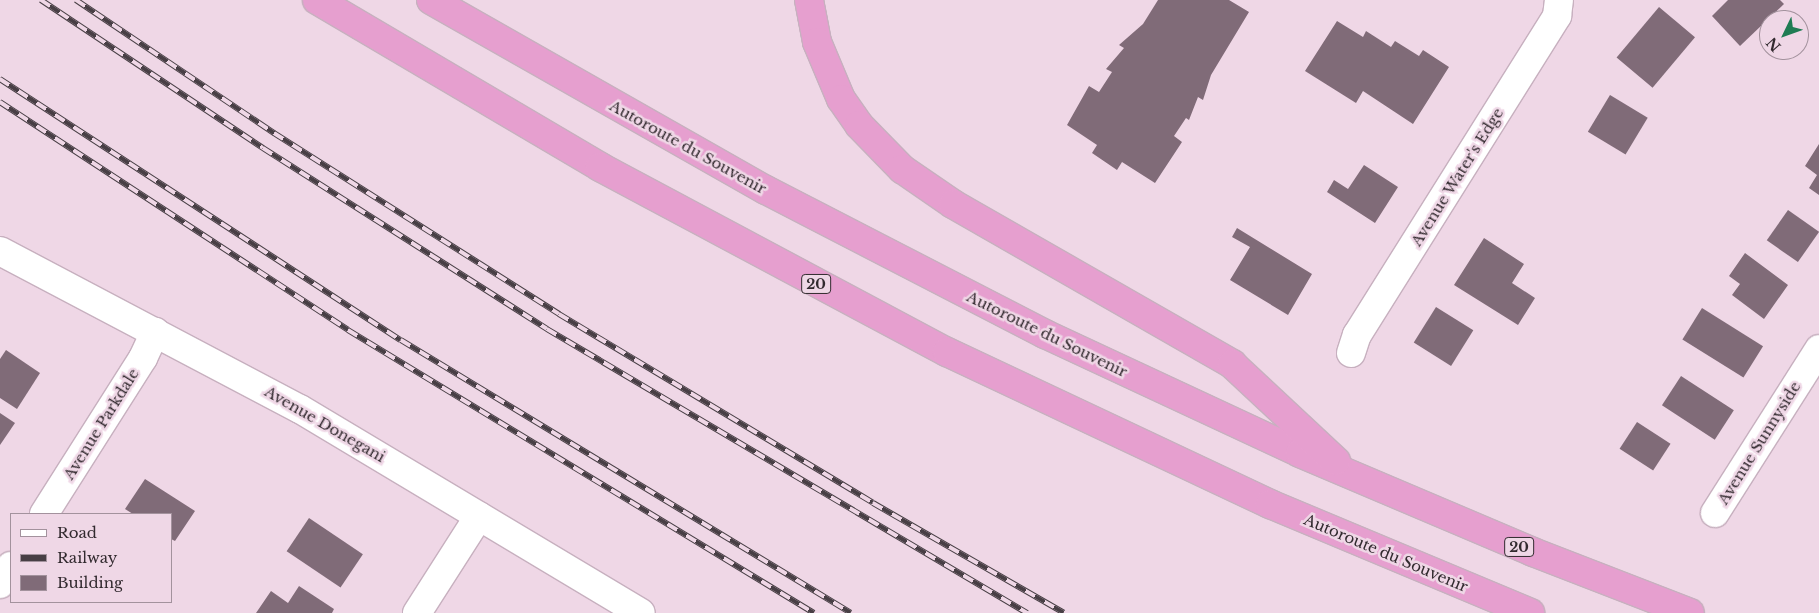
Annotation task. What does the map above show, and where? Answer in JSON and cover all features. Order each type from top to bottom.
[{"type":"highway","name":"Autoroute du Souvenir","points":[[317,0],[608,171],[947,352],[1278,507],[1530,613]]},
{"type":"highway","name":"Autoroute du Souvenir","points":[[431,0],[682,144],[906,265],[1054,338],[1350,474],[1533,552],[1690,613]]},
{"type":"highway","points":[[809,0],[817,42],[841,99],[859,125],[902,169],[952,204],[1232,364],[1350,474]]},
{"type":"street","name":"Avenue Water's Edge","points":[[1350,353],[1357,335],[1557,16],[1559,0]]},
{"type":"street","name":"Avenue Donegani","points":[[0,251],[300,408],[641,613]]},
{"type":"street","name":"Avenue Parkdale","points":[[45,513],[143,358],[155,332]]},
{"type":"street","name":"Avenue Sunnyside","points":[[1715,512],[1819,348]]},
{"type":"street","points":[[417,613],[479,516]]},
{"type":"street","points":[[0,584],[10,568]]},
{"type":"building","points":[[1158,0],[1229,0],[1249,12],[1211,75],[1203,100],[1198,97],[1189,120],[1186,118],[1174,136],[1182,142],[1155,183],[1122,162],[1117,170],[1092,153],[1097,145],[1067,125],[1089,86],[1099,92],[1112,72],[1106,69],[1124,48],[1119,45],[1143,24]]},
{"type":"building","points":[[1728,0],[1780,0],[1784,4],[1778,10],[1759,10],[1759,28],[1740,46],[1712,16]]},
{"type":"building","points":[[1659,7],[1695,37],[1653,88],[1617,58]]},
{"type":"building","points":[[1337,21],[1363,37],[1366,31],[1391,47],[1395,41],[1419,56],[1423,50],[1449,67],[1413,124],[1363,91],[1356,103],[1305,71]]},
{"type":"building","points":[[1610,95],[1648,118],[1626,155],[1588,132]]},
{"type":"building","points":[[1819,144],[1819,195],[1809,188],[1817,175],[1805,166]]},
{"type":"building","points":[[1364,165],[1398,187],[1375,223],[1327,192],[1334,180],[1348,189]]},
{"type":"building","points":[[1788,210],[1819,232],[1798,262],[1767,240]]},
{"type":"building","points":[[1237,228],[1312,274],[1288,315],[1230,280],[1250,247],[1232,237]]},
{"type":"building","points":[[1484,238],[1524,264],[1512,283],[1535,298],[1518,325],[1454,285]]},
{"type":"building","points":[[1745,253],[1788,285],[1764,319],[1732,295],[1740,284],[1729,276]]},
{"type":"building","points":[[1436,307],[1473,330],[1451,366],[1414,343]]},
{"type":"building","points":[[1702,308],[1763,346],[1743,378],[1682,339]]},
{"type":"building","points":[[6,350],[40,373],[17,409],[0,398],[0,359]]},
{"type":"building","points":[[1681,376],[1734,410],[1715,440],[1662,405]]},
{"type":"building","points":[[0,413],[15,423],[0,445]]},
{"type":"building","points":[[1637,422],[1671,444],[1653,471],[1620,449]]},
{"type":"building","points":[[145,479],[195,511],[175,541],[172,540],[172,513],[131,513],[125,509]]},
{"type":"building","points":[[309,518],[363,554],[341,588],[287,551]]},
{"type":"building","points":[[299,586],[334,609],[332,613],[256,613],[271,591],[288,603]]},
{"type":"railway","points":[[41,0],[263,148],[547,329],[1027,613]]},
{"type":"railway","points":[[76,0],[274,133],[559,314],[873,503],[1064,613]]},
{"type":"railway","points":[[0,79],[401,340],[851,613]]},
{"type":"railway","points":[[0,102],[348,330],[814,613]]}]
